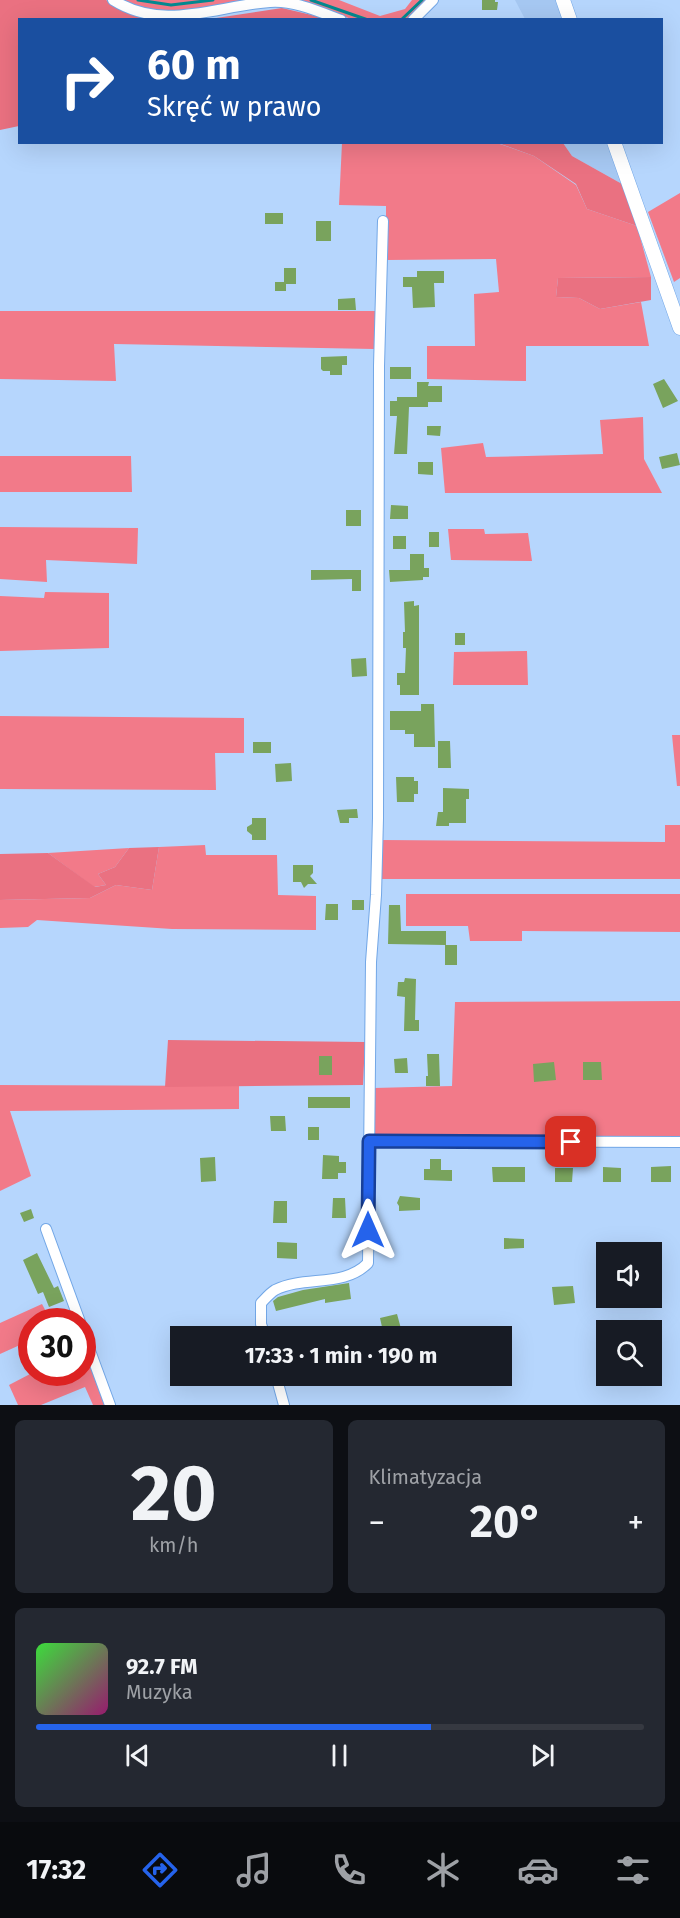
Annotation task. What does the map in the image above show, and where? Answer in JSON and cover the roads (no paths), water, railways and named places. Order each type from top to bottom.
[{"type":"street","points":[[112,0],[142,14],[168,17],[272,2],[299,6],[335,18]]},
{"type":"street","points":[[415,18],[433,0]]},
{"type":"street","points":[[563,0],[569,18]]},
{"type":"street","points":[[615,144],[680,328]]},
{"type":"street","points":[[262,1326],[261,1303],[273,1291],[294,1284],[352,1276],[368,1263],[371,962],[378,818],[379,366],[382,221]]},
{"type":"street","points":[[369,1141],[680,1142]]},
{"type":"street","points":[[46,1229],[75,1308]]},
{"type":"street","points":[[96,1367],[110,1405]]},
{"type":"street","points":[[279,1386],[284,1405]]},
{"type":"waterway","points":[[138,0],[171,5],[213,0]]},
{"type":"waterway","points":[[311,0],[362,18]]},
{"type":"waterway","points":[[403,18],[422,0]]}]
